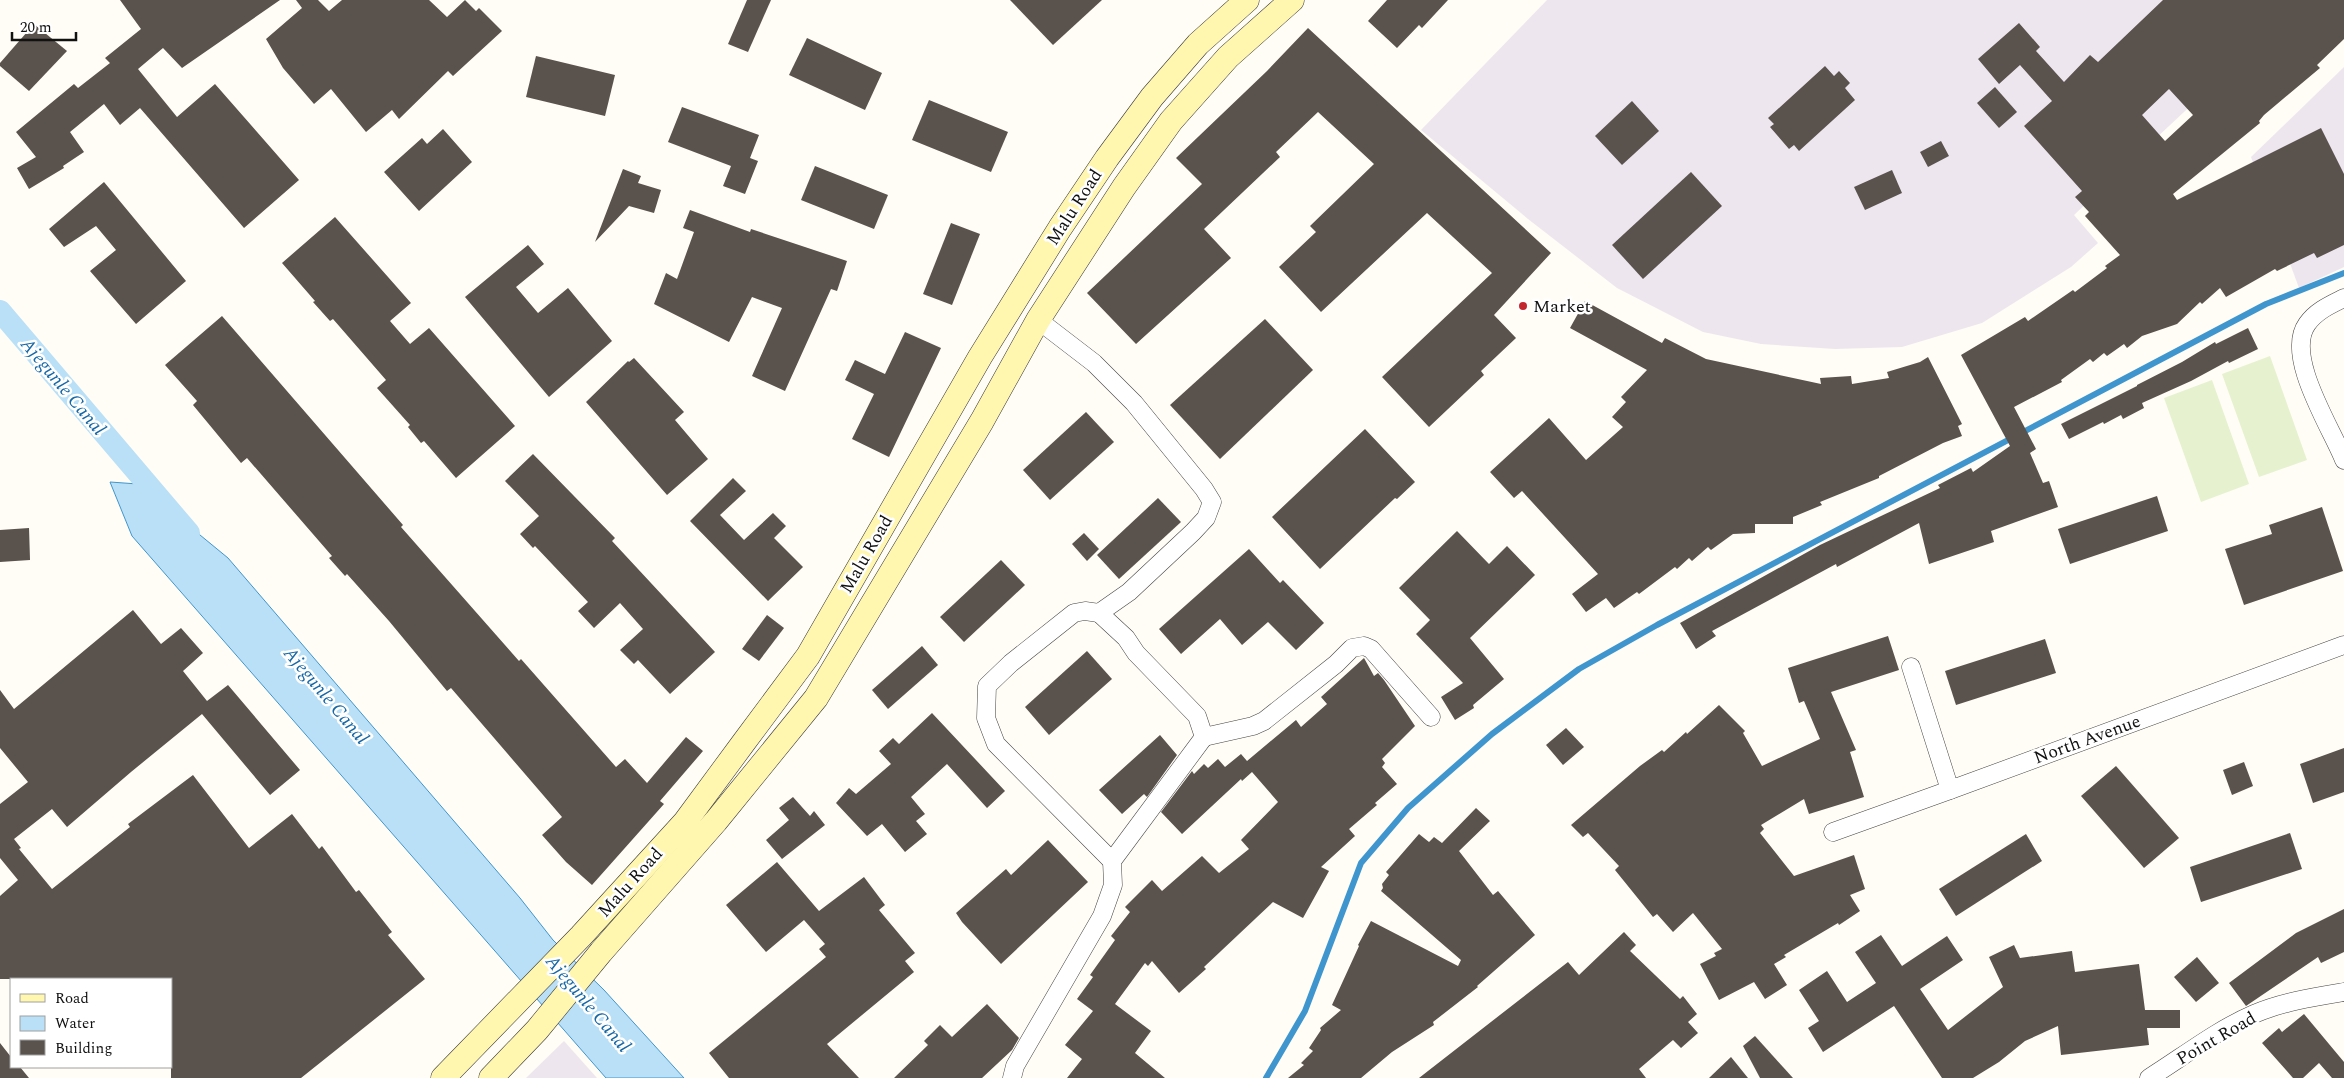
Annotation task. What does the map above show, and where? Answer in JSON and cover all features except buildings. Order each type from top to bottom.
[{"type":"main road","name":"Malu Road","points":[[443,1078],[581,936],[685,822],[808,656],[952,406],[1055,236],[1107,158],[1152,97],[1198,44],[1247,0]]},
{"type":"main road","name":"Malu Road","points":[[492,1078],[537,1030],[601,952],[716,821],[816,698],[982,421],[1038,320],[1124,187],[1170,121],[1228,57],[1292,0]]},
{"type":"main road","points":[[952,406],[982,421]]},
{"type":"street","points":[[2344,298],[2316,313],[2305,326],[2301,342],[2307,381],[2344,460]]},
{"type":"street","points":[[1038,320],[1094,363],[1134,403],[1204,489],[1212,502],[1206,518],[1193,532],[1129,592],[1099,613]]},
{"type":"street","points":[[1112,861],[996,744],[986,718],[988,686],[1011,663],[1074,613],[1085,611],[1099,613],[1126,638],[1136,653],[1197,716],[1204,736]]},
{"type":"street","name":"North Avenue","points":[[1833,832],[2344,645]]},
{"type":"street","points":[[1012,1078],[1015,1066],[1102,916],[1113,885],[1112,861],[1204,736],[1253,726],[1264,721],[1336,664],[1352,648],[1364,646],[1371,650],[1431,717]]},
{"type":"street","points":[[1911,667],[1950,790]]},
{"type":"street","name":"Point Road","points":[[2149,1078],[2228,1026],[2256,1013],[2305,998],[2344,992]]},
{"type":"shaded area","points":[[1547,0],[2285,0],[2279,23],[2074,215],[2098,243],[2071,267],[1982,323],[1902,347],[1835,349],[1761,344],[1703,332],[1617,288],[1528,219],[1421,130]]},
{"type":"shaded area","points":[[2344,67],[2344,267],[2299,288],[2251,157]]},
{"type":"shaded area","points":[[564,1041],[597,1078],[526,1078]]},
{"type":"green space","points":[[2270,356],[2307,460],[2259,477],[2222,374]]},
{"type":"green space","points":[[2212,380],[2249,484],[2201,502],[2164,398]]},
{"type":"water","points":[[110,482],[138,484],[228,558],[520,898],[553,940],[604,990],[684,1078],[606,1078],[132,536]]},
{"type":"waterway","points":[[1266,1078],[1305,1011],[1361,863],[1408,808],[1492,734],[1579,669],[1657,625],[2266,304],[2344,273]]},
{"type":"waterway","name":"Ajegunle Canal","points":[[0,311],[189,533]]},
{"type":"place","name":"Market","points":[[1523,306]]}]
